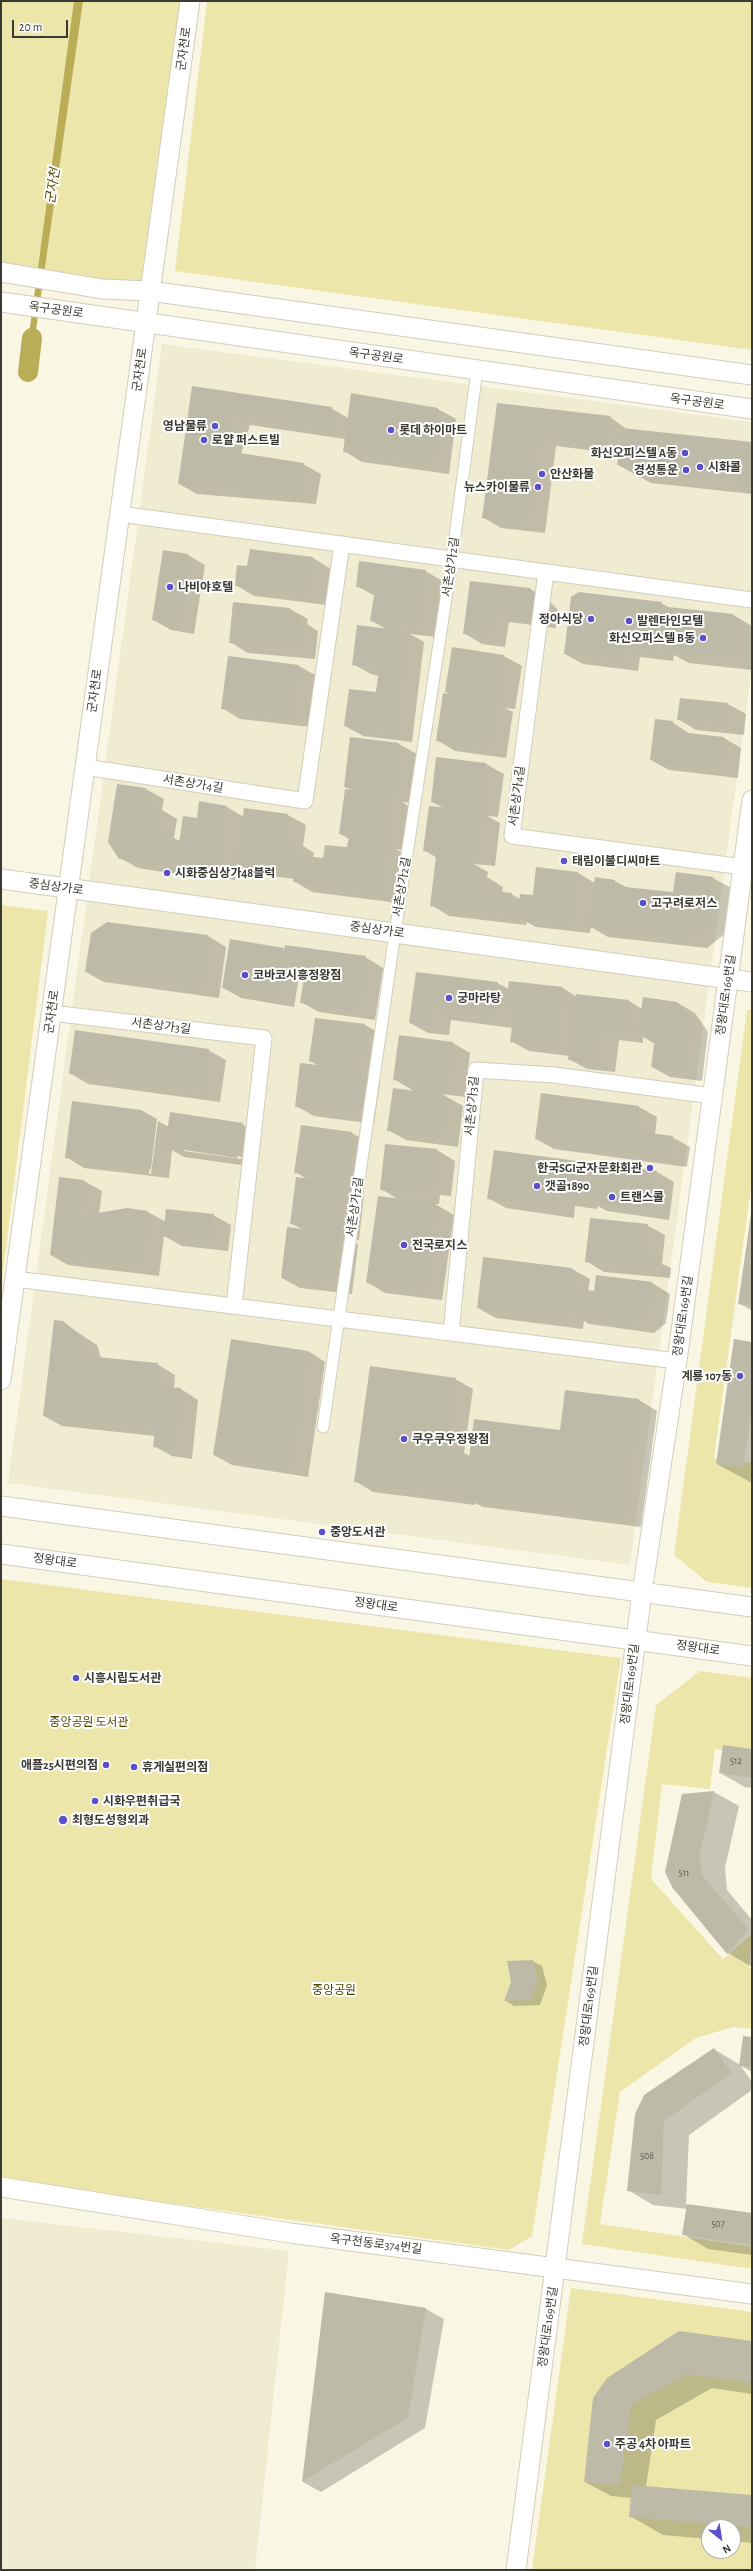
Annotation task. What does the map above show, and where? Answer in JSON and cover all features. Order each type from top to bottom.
[{"type":"street","name":"군자천로","points":[[1,1380],[190,1]]},
{"type":"street","points":[[1,272],[102,289],[150,291],[752,375]]},
{"type":"street","name":"옥구공원로","points":[[1,302],[752,409]]},
{"type":"street","name":"서촌상가2길","points":[[323,1427],[394,933],[452,559],[477,370]]},
{"type":"street","points":[[120,514],[752,600]]},
{"type":"street","name":"서촌상가4길","points":[[85,767],[305,801],[342,544]]},
{"type":"street","name":"서촌상가4길","points":[[546,572],[512,836],[743,867]]},
{"type":"street","name":"정왕대로169번길","points":[[516,2570],[642,1592],[677,1360],[752,800]]},
{"type":"street","name":"중심상가로","points":[[1,879],[752,982]]},
{"type":"street","name":"서촌상가3길","points":[[51,1013],[264,1038],[234,1306]]},
{"type":"street","name":"서촌상가3길","points":[[451,1333],[476,1070],[554,1075],[712,1096]]},
{"type":"street","points":[[15,1279],[677,1360]]},
{"type":"street","points":[[1,1506],[752,1607]]},
{"type":"street","name":"정왕대로","points":[[1,1554],[752,1656]]},
{"type":"street","name":"옥구천동로374번길","points":[[1,2187],[290,2232],[752,2294]]},
{"type":"shaded area","points":[[162,344],[752,422],[752,667],[630,1565],[8,1483]]},
{"type":"shaded area","points":[[1,2218],[289,2251],[255,2570],[1,2570]]},
{"type":"green space","points":[[1,1],[190,1],[150,291],[1,267]]},
{"type":"green space","points":[[207,1],[752,1],[752,350],[175,271]]},
{"type":"green space","points":[[1,905],[48,911],[1,1288]]},
{"type":"green space","points":[[747,1010],[752,1010],[752,1180],[714,1458],[752,1463],[752,1588],[707,1582],[674,1555]]},
{"type":"green space","name":"중앙공원","points":[[1,1579],[621,1658],[532,2236],[509,2250],[1,2180]]},
{"type":"green space","points":[[700,1671],[752,1678],[752,1753],[715,1749],[710,1789],[662,1784],[651,1879],[723,1959],[752,1934],[749,1968],[752,1968],[752,2029],[733,2027],[696,2038],[620,2092],[600,2224],[752,2247],[752,2269],[582,2244],[656,1705]]},
{"type":"green space","points":[[571,2288],[752,2312],[752,2570],[532,2570]]},
{"type":"water","points":[[74,1],[83,1],[31,365],[25,364]]},
{"type":"building","name":"로얄 퍼스트빌","points":[[192,386],[332,407],[330,430],[232,416],[221,450],[304,463],[299,494],[178,484]]},
{"type":"building","name":"롯데 하이마트","points":[[351,393],[438,408],[432,464],[343,452]]},
{"type":"building","points":[[497,403],[611,416],[607,445],[538,436],[527,524],[482,518]]},
{"type":"building","name":"화신오피스텔 A동","points":[[622,428],[752,442],[752,486],[739,485],[739,478],[617,465]]},
{"type":"building","points":[[250,549],[313,557],[309,595],[235,586],[237,565],[247,566]]},
{"type":"building","name":"나비야호텔","points":[[163,550],[188,554],[177,624],[152,620]]},
{"type":"building","points":[[359,561],[426,570],[418,627],[370,621],[375,589],[356,587]]},
{"type":"building","points":[[470,581],[530,588],[540,598],[538,618],[491,612],[488,637],[463,634]]},
{"type":"building","points":[[579,592],[662,602],[656,652],[622,648],[620,661],[564,654],[571,597]]},
{"type":"building","points":[[233,602],[290,608],[289,619],[301,619],[298,649],[229,643]]},
{"type":"building","name":"화신오피스텔 B동","points":[[668,607],[733,614],[743,627],[740,658],[663,649]]},
{"type":"building","points":[[357,625],[407,631],[394,733],[344,726],[349,689],[376,692],[379,668],[352,665]]},
{"type":"building","points":[[452,647],[504,655],[498,700],[445,692]]},
{"type":"building","points":[[228,656],[299,665],[292,718],[221,709]]},
{"type":"building","points":[[443,693],[495,701],[488,749],[436,741]]},
{"type":"building","points":[[680,698],[728,703],[726,725],[677,720]]},
{"type":"building","points":[[655,719],[673,721],[672,731],[724,737],[720,769],[650,760]]},
{"type":"building","points":[[350,737],[399,743],[393,793],[344,787]]},
{"type":"building","points":[[436,757],[486,763],[481,808],[431,802]]},
{"type":"building","points":[[117,784],[146,788],[144,805],[159,808],[156,832],[169,834],[164,865],[119,859],[108,842]]},
{"type":"building","points":[[345,789],[392,795],[387,840],[339,834]]},
{"type":"building","points":[[199,801],[227,806],[217,870],[165,862],[168,842],[179,844],[183,816],[197,818]]},
{"type":"building","points":[[429,806],[482,812],[477,857],[423,851]]},
{"type":"building","points":[[244,808],[288,814],[285,840],[296,841],[292,872],[237,864]]},
{"type":"building","points":[[349,837],[387,842],[380,894],[293,882],[297,855],[323,858],[325,845],[347,847]]},
{"type":"building","points":[[436,856],[470,861],[468,873],[485,875],[483,895],[493,897],[494,891],[512,893],[509,916],[430,906]]},
{"type":"building","points":[[536,867],[578,872],[572,923],[517,918],[520,894],[533,895]]},
{"type":"building","points":[[676,872],[713,877],[708,923],[689,939],[589,927],[595,877],[615,880],[615,886],[673,892]]},
{"type":"building","points":[[107,922],[208,935],[201,988],[85,972],[91,933]]},
{"type":"building","points":[[230,939],[284,948],[276,997],[222,988]]},
{"type":"building","points":[[285,945],[366,956],[358,1011],[300,1003],[305,972],[282,969]]},
{"type":"building","points":[[416,972],[498,982],[493,1018],[433,1010],[431,1026],[409,1023]]},
{"type":"building","points":[[509,981],[563,987],[556,1047],[510,1042],[515,1005],[506,1004]]},
{"type":"building","points":[[576,994],[629,1000],[625,1033],[601,1030],[597,1063],[568,1060]]},
{"type":"building","points":[[643,997],[677,1002],[691,1021],[684,1072],[651,1067],[655,1037],[638,1035]]},
{"type":"building","points":[[315,1018],[365,1024],[359,1067],[309,1061]]},
{"type":"building","points":[[75,1030],[209,1049],[202,1092],[69,1074]]},
{"type":"building","points":[[399,1035],[453,1042],[447,1087],[393,1080]]},
{"type":"building","points":[[300,1063],[362,1070],[357,1114],[295,1107]]},
{"type":"building","points":[[393,1088],[445,1095],[440,1137],[387,1131]]},
{"type":"building","points":[[541,1093],[639,1106],[636,1131],[673,1136],[670,1158],[535,1139]]},
{"type":"building","points":[[72,1101],[141,1110],[157,1119],[151,1169],[65,1158]]},
{"type":"building","points":[[170,1112],[243,1123],[237,1158],[165,1147]]},
{"type":"building","points":[[301,1125],[352,1132],[346,1179],[294,1173]]},
{"type":"building","points":[[385,1144],[437,1149],[433,1186],[422,1185],[421,1194],[380,1190]]},
{"type":"building","points":[[494,1150],[585,1162],[579,1199],[558,1196],[556,1208],[487,1199]]},
{"type":"building","points":[[594,1162],[657,1171],[651,1210],[588,1201]]},
{"type":"building","points":[[59,1177],[84,1180],[80,1216],[127,1208],[148,1211],[142,1266],[50,1255]]},
{"type":"building","points":[[296,1177],[347,1183],[341,1230],[290,1224]]},
{"type":"building","points":[[378,1196],[436,1203],[424,1290],[366,1283]]},
{"type":"building","points":[[166,1209],[214,1214],[211,1242],[163,1236]]},
{"type":"building","points":[[752,1214],[752,1306],[738,1304]]},
{"type":"building","points":[[590,1218],[648,1224],[644,1256],[653,1257],[652,1269],[585,1262]]},
{"type":"building","points":[[287,1227],[340,1234],[334,1284],[281,1278]]},
{"type":"building","points":[[483,1257],[572,1268],[565,1320],[477,1308]]},
{"type":"building","points":[[596,1275],[652,1282],[648,1313],[635,1323],[570,1314],[574,1288],[594,1291]]},
{"type":"building","points":[[54,1320],[63,1321],[79,1334],[86,1356],[158,1363],[155,1386],[181,1388],[174,1449],[153,1447],[155,1428],[43,1416]]},
{"type":"building","points":[[231,1339],[308,1351],[290,1467],[213,1455]]},
{"type":"building","name":"계룡 107동","points":[[734,1339],[752,1342],[752,1410],[743,1468],[716,1464]]},
{"type":"building","points":[[370,1366],[456,1378],[446,1449],[463,1451],[457,1496],[354,1482]]},
{"type":"building","points":[[565,1390],[639,1399],[624,1518],[464,1498],[474,1419],[560,1430]]},
{"type":"building","points":[[723,1745],[752,1749],[752,1778],[719,1773]]},
{"type":"building","points":[[714,1791],[700,1854],[702,1875],[749,1930],[727,1954],[672,1887],[665,1872],[682,1794]]},
{"type":"building","points":[[533,1960],[538,1979],[531,2000],[504,2001],[511,1982],[507,1961]]},
{"type":"building","points":[[743,2036],[752,2037],[752,2067],[739,2066]]},
{"type":"building","points":[[714,2048],[732,2073],[664,2121],[661,2195],[627,2191],[635,2114],[644,2095]]},
{"type":"building","points":[[687,2204],[752,2213],[752,2245],[682,2235]]},
{"type":"building","points":[[325,2292],[426,2308],[408,2418],[302,2482]]},
{"type":"building","name":"주공 4차 아파트","points":[[679,2331],[752,2341],[752,2383],[686,2374],[631,2405],[620,2485],[584,2482],[593,2398],[607,2378]]},
{"type":"building","points":[[632,2485],[752,2495],[752,2527],[741,2526],[741,2519],[701,2519],[701,2523],[629,2517]]},
{"type":"waterway","name":"군자천","points":[[28,372],[32,338]]},
{"type":"place","name":"영남물류","points":[[215,426]]},
{"type":"place","name":"롯데 하이마트","points":[[391,430]]},
{"type":"place","name":"로얄 퍼스트빌","points":[[204,440]]},
{"type":"place","name":"화신오피스텔 A동","points":[[685,453]]},
{"type":"place","name":"시화콜","points":[[700,467]]},
{"type":"place","name":"경성통운","points":[[686,470]]},
{"type":"place","name":"안산화물","points":[[542,474]]},
{"type":"place","name":"뉴스카이물류","points":[[538,487]]},
{"type":"place","name":"나비야호텔","points":[[170,587]]},
{"type":"place","name":"정아식당","points":[[591,619]]},
{"type":"place","name":"발렌타인모텔","points":[[629,621]]},
{"type":"place","name":"화신오피스텔 B동","points":[[703,638]]},
{"type":"place","name":"태림이불디씨마트","points":[[564,861]]},
{"type":"place","name":"시화중심상가48블럭","points":[[167,873]]},
{"type":"place","name":"고구려로저스","points":[[643,903]]},
{"type":"place","name":"코바코시흥정왕점","points":[[245,975]]},
{"type":"place","name":"궁마라탕","points":[[449,998]]},
{"type":"place","name":"한국SGI군자문화회관","points":[[650,1168]]},
{"type":"place","name":"갯골1890","points":[[537,1186]]},
{"type":"place","name":"트랜스콜","points":[[612,1197]]},
{"type":"place","name":"전국로지스","points":[[404,1245]]},
{"type":"place","name":"계룡 107동","points":[[740,1376]]},
{"type":"place","name":"쿠우쿠우정왕점","points":[[404,1439]]},
{"type":"place","name":"중앙도서관","points":[[322,1532]]},
{"type":"place","name":"시흥시립도서관","points":[[76,1678]]},
{"type":"place","name":"애플25시편의점","points":[[106,1765]]},
{"type":"place","name":"휴게실편의점","points":[[134,1767]]},
{"type":"place","name":"시화우편취급국","points":[[95,1801]]},
{"type":"place","name":"최형도성형외과","points":[[63,1820]]},
{"type":"place","name":"주공 4차 아파트","points":[[607,2444]]},
{"type":"park label","name":"중앙공원 도서관","points":[[89,1722]]}]
